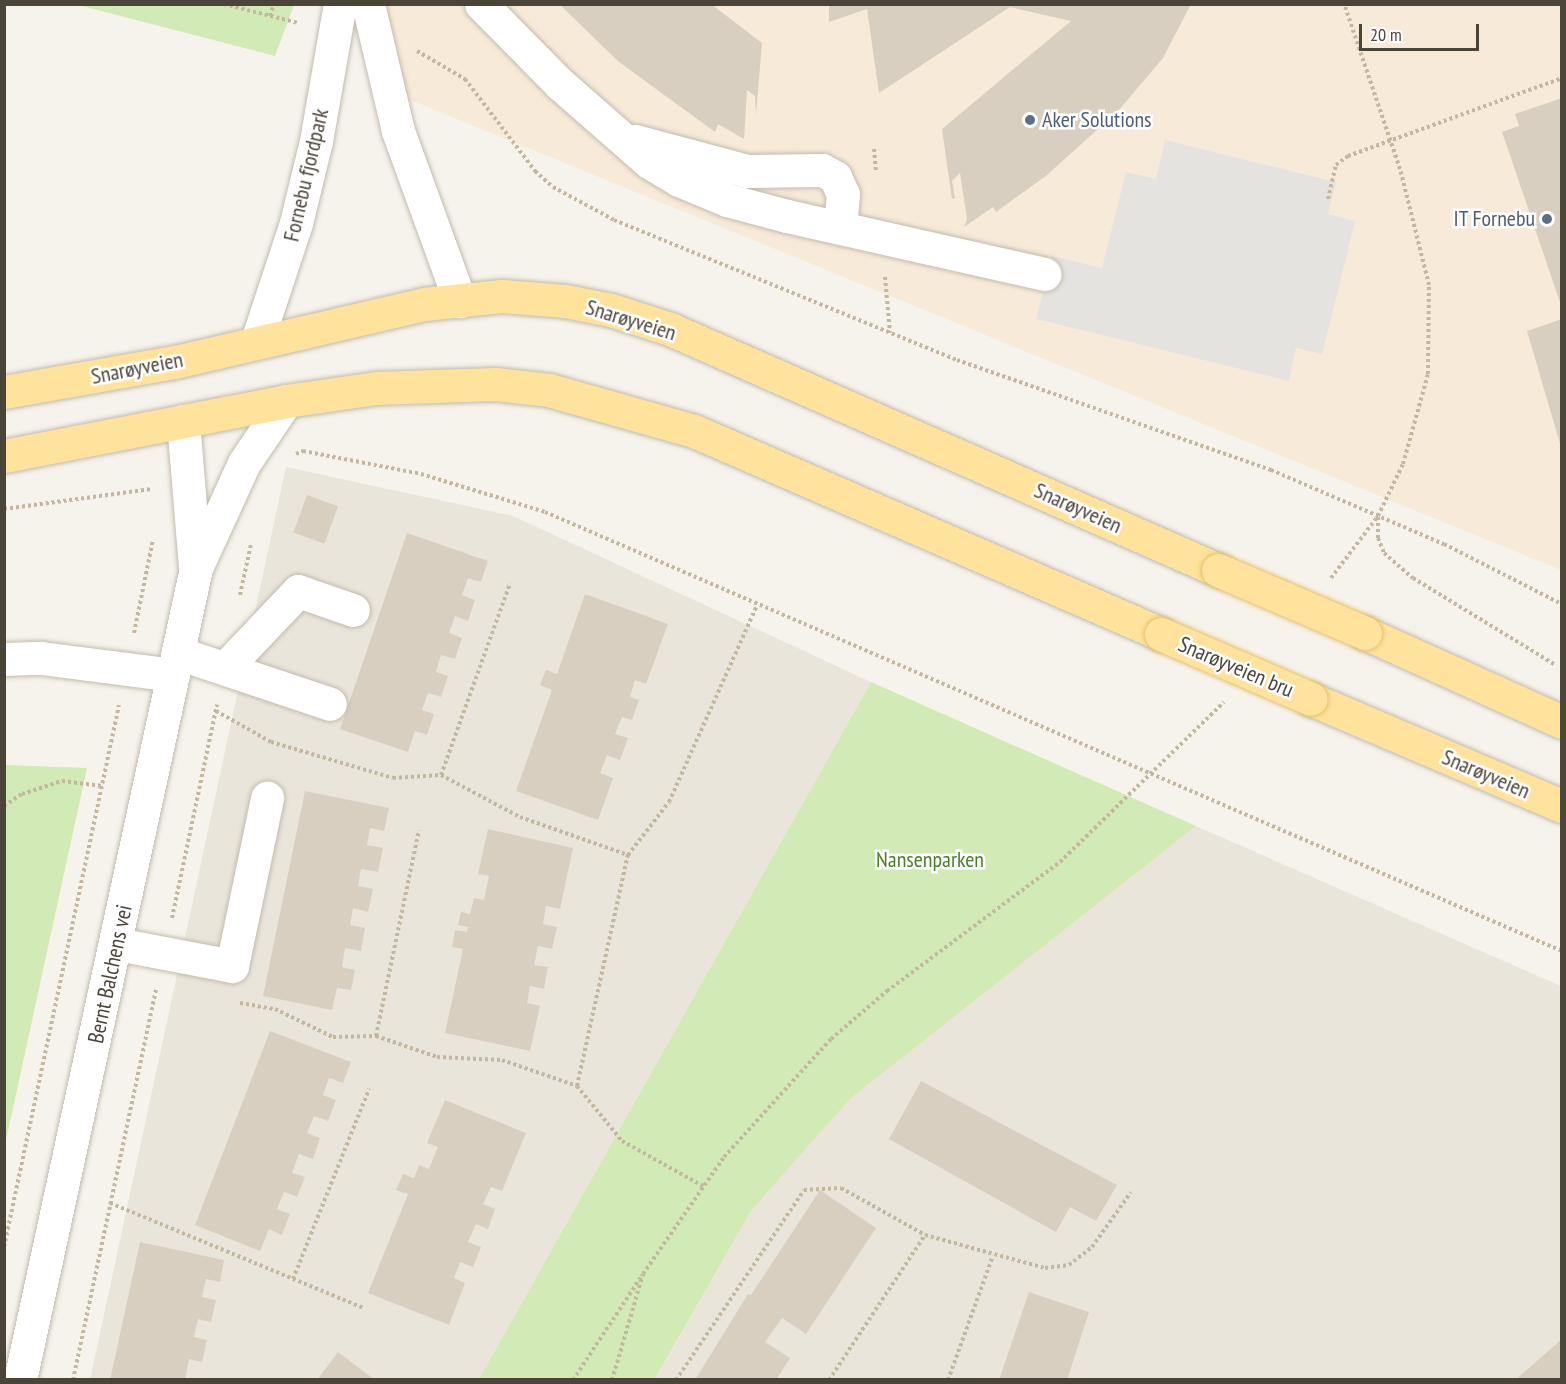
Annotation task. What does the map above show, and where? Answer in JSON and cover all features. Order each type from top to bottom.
[{"type":"main road","name":"Snarøyveien","points":[[4,392],[175,362],[257,341],[424,304],[502,296],[565,301],[611,310],[670,329],[1365,633],[1562,722]]},
{"type":"main road","name":"Snarøyveien bru","points":[[286,401],[376,388],[450,384],[538,389],[598,401],[715,440],[1311,699]]},
{"type":"main road","points":[[4,456],[286,401]]},
{"type":"main road","name":"Snarøyveien","points":[[1311,699],[1562,806]]},
{"type":"street","name":"Fornebu fjordpark","points":[[257,341],[296,223],[316,141],[340,4]]},
{"type":"street","points":[[368,4],[398,131],[460,301]]},
{"type":"street","points":[[481,4],[560,84],[618,136],[679,180],[727,200],[1045,274]]},
{"type":"street","points":[[618,136],[747,171],[822,170],[835,177],[843,194],[840,226]]},
{"type":"street","name":"Bernt Balchens vei","points":[[20,1380],[117,944],[196,568],[244,463],[286,401]]},
{"type":"street","name":"Bernt Balchens vei","points":[[183,421],[196,568]]},
{"type":"street","points":[[225,668],[298,591],[353,610]]},
{"type":"street","points":[[4,659],[41,658],[126,671],[176,664],[225,668],[330,704]]},
{"type":"street","points":[[117,944],[164,955],[232,966],[267,798]]},
{"type":"path","points":[[224,4],[305,24]]},
{"type":"path","points":[[270,16],[274,4]]},
{"type":"path","points":[[1329,580],[1378,516],[1403,464],[1428,374],[1429,285],[1389,139],[1344,4]]},
{"type":"path","points":[[410,48],[434,57],[465,79],[535,171],[553,187],[614,220],[929,349],[1205,445],[1444,544],[1562,604]]},
{"type":"path","points":[[1328,199],[1336,165],[1347,156],[1562,78]]},
{"type":"path","points":[[293,456],[303,451],[421,474],[487,492],[544,512],[1562,951]]},
{"type":"path","points":[[4,509],[158,488],[158,494]]},
{"type":"path","points":[[1378,516],[1378,538],[1384,553],[1413,578],[1554,664]]},
{"type":"path","points":[[4,1247],[154,531]]},
{"type":"path","points":[[239,601],[253,533]]},
{"type":"path","points":[[441,775],[510,583]]},
{"type":"path","points":[[577,1086],[628,855],[669,802],[757,604]]},
{"type":"path","points":[[73,1380],[225,668]]},
{"type":"path","points":[[573,1380],[703,1186],[831,1039],[887,991],[1060,862],[1230,695]]},
{"type":"path","points":[[216,711],[271,742],[393,778],[441,775],[520,817],[628,855]]},
{"type":"path","points":[[4,806],[22,794],[62,781],[101,786]]},
{"type":"path","points":[[376,1036],[419,830]]},
{"type":"path","points":[[156,991],[167,993]]},
{"type":"path","points":[[232,1002],[275,1009],[333,1037],[376,1036],[437,1057],[502,1060],[577,1086],[622,1141],[703,1186]]},
{"type":"path","points":[[293,1279],[369,1089]]},
{"type":"path","points":[[675,1380],[804,1190],[841,1188],[925,1235],[993,1256],[1045,1268],[1069,1265],[1092,1246],[1131,1192]]},
{"type":"path","points":[[110,1203],[363,1308]]},
{"type":"path","points":[[829,1380],[925,1235]]},
{"type":"path","points":[[948,1380],[993,1256]]},
{"type":"path","points":[[612,1380],[643,1274]]},
{"type":"shaded area","points":[[382,5],[1561,5],[1561,570],[381,88]]},
{"type":"shaded area","points":[[1165,140],[1336,182],[1328,214],[1355,221],[1322,354],[1296,348],[1289,381],[1036,319],[1052,256],[1102,268],[1126,172],[1156,179]]},
{"type":"shaded area","points":[[286,467],[513,516],[871,682],[479,1379],[90,1380]]},
{"type":"shaded area","points":[[1196,826],[1561,986],[1561,1379],[655,1380],[751,1211],[850,1099]]},
{"type":"green space","points":[[78,5],[294,5],[275,56]]},
{"type":"green space","name":"Nansenparken","points":[[871,682],[1196,826],[850,1099],[751,1211],[655,1379],[479,1379]]},
{"type":"green space","points":[[4,765],[87,768],[5,1145]]},
{"type":"building","points":[[559,4],[711,4],[762,43],[756,115],[755,96],[747,90],[744,139],[718,124],[715,132],[619,62]]},
{"type":"building","name":"Aker Solutions","points":[[829,4],[1191,4],[1163,58],[1118,111],[1047,175],[996,212],[993,207],[964,227],[967,219],[960,173],[952,181],[955,198],[952,199],[942,129],[1071,21],[1010,7],[879,93],[867,9],[829,22]]},
{"type":"building","name":"IT Fornebu","points":[[1562,98],[1561,305],[1502,132],[1519,126],[1515,114]]},
{"type":"building","points":[[1562,319],[1562,447],[1561,447],[1527,331]]},
{"type":"building","points":[[307,495],[338,506],[324,544],[293,533]]},
{"type":"building","points":[[407,533],[488,561],[481,582],[468,578],[462,595],[475,600],[468,621],[455,616],[449,633],[462,638],[455,659],[441,655],[436,672],[448,676],[441,697],[428,693],[422,710],[434,714],[427,735],[415,731],[408,752],[340,729]]},
{"type":"building","points":[[585,594],[668,624],[646,684],[635,680],[630,697],[639,700],[632,720],[622,717],[615,734],[628,738],[620,760],[607,755],[600,773],[613,778],[598,820],[516,791],[552,690],[540,685],[546,670],[557,674]]},
{"type":"building","points":[[305,791],[389,808],[384,831],[370,828],[367,845],[383,848],[378,872],[361,869],[358,886],[373,889],[368,912],[353,908],[350,925],[365,928],[361,951],[345,948],[342,967],[355,970],[351,990],[337,988],[332,1010],[263,996]]},
{"type":"building","points":[[488,829],[573,848],[560,909],[546,906],[543,924],[557,927],[552,949],[538,946],[534,965],[548,967],[544,989],[530,986],[527,1003],[540,1006],[530,1051],[445,1033],[463,949],[452,947],[455,930],[467,932],[468,927],[458,925],[461,912],[470,914],[474,898],[484,900],[489,876],[478,874]]},
{"type":"building","points":[[270,1031],[351,1062],[343,1083],[329,1078],[323,1095],[336,1100],[328,1121],[314,1116],[307,1133],[320,1138],[313,1159],[299,1154],[292,1173],[305,1177],[297,1197],[284,1192],[277,1209],[290,1214],[282,1235],[269,1229],[260,1251],[195,1225]]},
{"type":"building","points":[[921,1081],[1117,1185],[1096,1221],[1070,1207],[1056,1232],[889,1139]]},
{"type":"building","points":[[445,1100],[526,1133],[502,1191],[491,1187],[483,1204],[495,1209],[488,1229],[476,1224],[468,1242],[481,1247],[473,1267],[460,1262],[454,1278],[465,1283],[449,1325],[368,1293],[408,1194],[396,1190],[403,1174],[414,1178],[419,1165],[429,1169],[438,1147],[427,1143]]},
{"type":"building","points":[[820,1190],[876,1228],[806,1334],[782,1318],[765,1342],[790,1358],[776,1380],[695,1380],[748,1294],[751,1295]]},
{"type":"building","points":[[140,1242],[224,1260],[220,1282],[206,1279],[202,1297],[216,1300],[211,1322],[198,1319],[194,1337],[207,1340],[202,1362],[189,1359],[185,1380],[110,1380]]},
{"type":"building","points":[[1029,1292],[1089,1312],[1067,1380],[999,1380]]},
{"type":"building","points":[[1562,1339],[1562,1380],[1515,1380]]},
{"type":"building","points":[[338,1352],[375,1380],[317,1380]]},
{"type":"place","name":"Aker Solutions","points":[[1030,120]]},
{"type":"place","name":"IT Fornebu","points":[[1547,219]]}]
